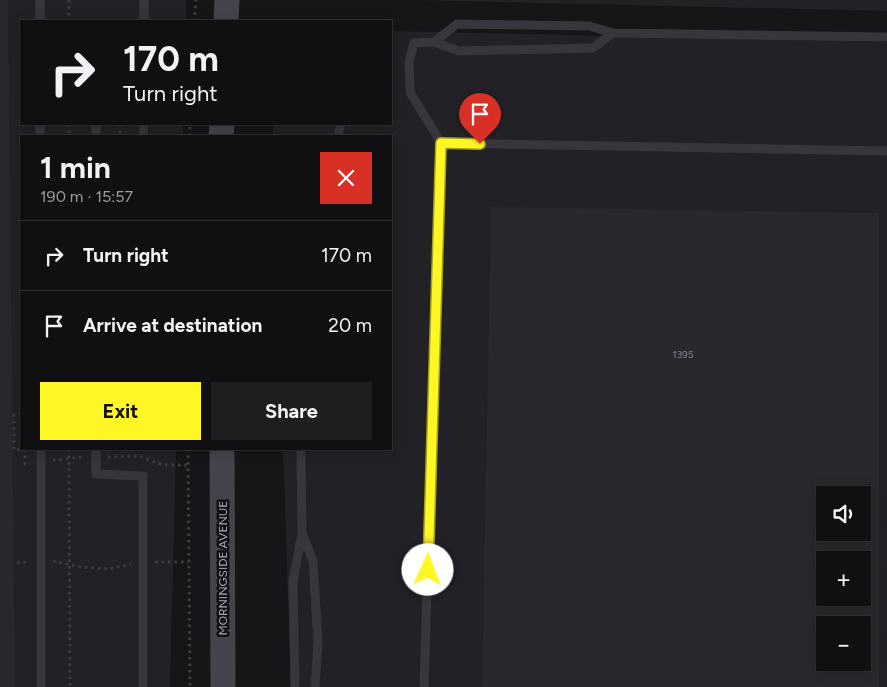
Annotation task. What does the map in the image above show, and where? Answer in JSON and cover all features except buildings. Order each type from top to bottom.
[{"type":"main road","points":[[226,20],[227,0]]},
{"type":"main road","name":"MORNINGSIDE AVENUE","points":[[222,450],[223,687]]},
{"type":"lane","points":[[40,0],[40,20]]},
{"type":"lane","points":[[144,0],[144,20]]},
{"type":"lane","points":[[434,42],[457,24],[589,26],[613,33],[887,37]]},
{"type":"lane","points":[[424,687],[441,143],[410,92],[409,62],[414,43],[434,42],[459,51],[593,48],[613,33]]},
{"type":"lane","points":[[441,143],[887,151]]},
{"type":"lane","points":[[41,450],[41,687]]},
{"type":"lane","points":[[295,687],[293,581],[302,533],[300,450]]},
{"type":"lane","points":[[96,453],[96,474],[142,476],[143,687]]},
{"type":"lane","points":[[302,533],[313,560],[318,641],[315,687]]},
{"type":"path","points":[[69,0],[69,20]]},
{"type":"path","points":[[194,20],[196,0]]},
{"type":"path","points":[[20,413],[14,415],[14,450],[20,449]]},
{"type":"path","points":[[69,450],[70,687]]},
{"type":"path","points":[[188,450],[190,687]]},
{"type":"path","points":[[41,462],[96,453],[139,456],[163,465],[188,465]]},
{"type":"path","points":[[17,563],[52,561],[109,569],[143,562],[189,562]]},
{"type":"shaded area","points":[[0,0],[186,0],[186,20],[20,20],[20,125],[183,125],[183,135],[20,135],[20,450],[176,450],[170,687],[0,687]]},
{"type":"shaded area","points":[[411,0],[887,0],[887,11]]},
{"type":"shaded area","points":[[392,31],[887,42],[887,687],[291,687],[283,450],[392,450],[392,135],[273,135],[273,125],[392,125]]},
{"type":"route","points":[[428,570],[441,143],[480,144]]}]
